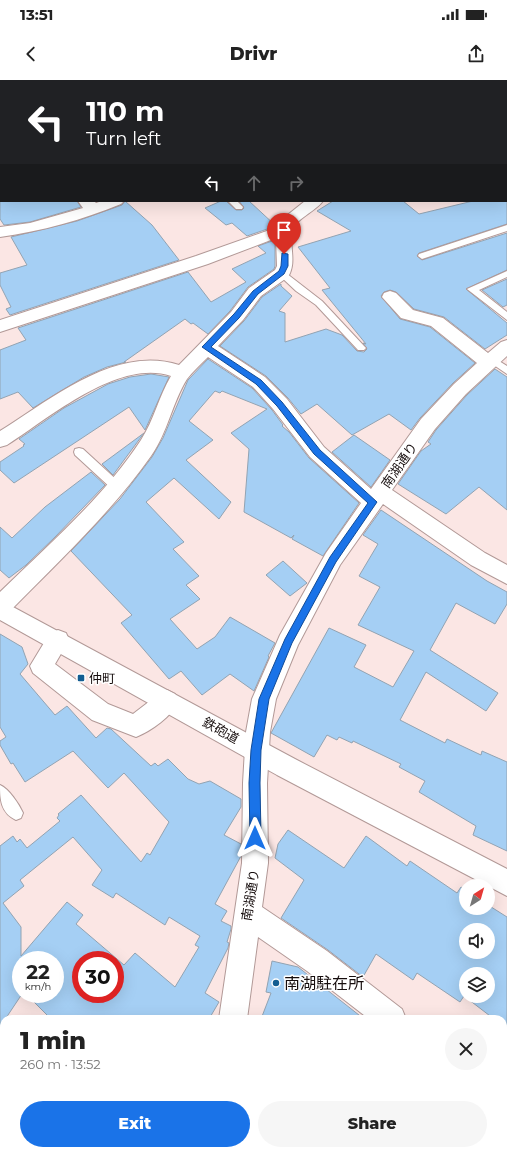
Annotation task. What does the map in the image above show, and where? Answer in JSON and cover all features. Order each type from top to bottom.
[{"type":"street","points":[[0,232],[31,228],[90,205],[110,202]]},
{"type":"street","points":[[1,323],[202,260],[284,230],[291,220],[314,202]]},
{"type":"street","points":[[0,607],[71,535],[116,486],[139,457],[154,434],[176,382],[182,373],[237,316],[256,292],[282,272],[285,266],[284,230]]},
{"type":"street","points":[[390,297],[407,314],[437,322],[498,360]]},
{"type":"street","points":[[206,347],[258,382],[280,404],[317,452],[377,497],[507,576]]},
{"type":"street","name":"南湖通り","points":[[234,1015],[255,862],[254,783],[256,750],[264,699],[288,642],[333,559],[428,424],[498,360]]},
{"type":"street","points":[[0,440],[87,386],[116,373],[137,367],[156,366],[182,373]]},
{"type":"street","name":"鉄砲道","points":[[0,607],[256,750],[507,883]]},
{"type":"street","points":[[58,640],[41,666],[100,712],[136,726],[167,701]]},
{"type":"street","points":[[247,913],[317,961],[387,1015]]},
{"type":"lane","points":[[233,202],[239,206]]},
{"type":"lane","points":[[422,256],[507,228]]},
{"type":"lane","points":[[282,272],[299,289],[319,303],[361,348]]},
{"type":"lane","points":[[507,274],[472,289],[507,317]]},
{"type":"lane","points":[[79,452],[116,486]]},
{"type":"lane","points":[[0,792],[16,813]]},
{"type":"building","points":[[0,202],[78,202],[81,207],[30,222],[4,225],[0,219]]},
{"type":"building","points":[[126,202],[152,225],[179,260],[10,315],[6,309],[11,307],[0,285],[0,273],[27,265],[11,237],[77,221],[122,205]]},
{"type":"building","points":[[219,202],[227,202],[236,210],[242,210],[244,208],[240,202],[250,202],[276,226],[247,236],[232,223],[226,225],[205,208]]},
{"type":"building","points":[[331,202],[404,202],[419,214],[469,202],[507,202],[507,224],[419,253],[417,256],[422,260],[507,233],[507,270],[466,289],[507,323],[507,335],[485,349],[444,317],[414,309],[396,292],[390,290],[384,292],[381,296],[400,319],[430,327],[475,363],[453,383],[420,418],[411,430],[389,414],[352,435],[317,404],[301,414],[288,398],[266,376],[220,346],[244,321],[262,297],[281,284],[281,286],[292,296],[279,311],[285,313],[285,342],[326,329],[342,335],[357,351],[364,352],[367,349],[363,343],[366,344],[322,290],[330,288],[298,247],[351,231],[317,211]]},
{"type":"building","points":[[275,240],[274,269],[248,287],[230,311],[208,334],[185,319],[124,362],[126,362],[107,367],[84,377],[33,408],[18,392],[0,399],[0,350],[26,340],[18,328],[188,272],[211,302],[246,282],[232,269],[266,253],[258,246]]},
{"type":"building","points":[[507,279],[507,305],[503,307],[482,290]]},
{"type":"building","points":[[208,359],[252,388],[272,410],[283,425],[282,426],[289,432],[309,458],[359,503],[323,556],[292,539],[294,535],[291,538],[244,512],[249,449],[231,433],[267,409],[222,391],[220,393],[215,391],[189,421],[213,440],[186,460],[231,502],[219,519],[174,478],[146,502],[184,542],[173,549],[199,576],[186,585],[200,599],[170,619],[197,649],[215,637],[230,617],[275,643],[268,656],[269,657],[254,691],[230,674],[202,695],[181,671],[169,679],[121,623],[132,615],[71,551],[120,499],[152,457],[163,438],[188,380]]},
{"type":"building","points":[[495,369],[507,377],[507,510],[479,487],[446,514],[398,484],[421,451],[431,444],[428,442],[436,430],[467,395]]},
{"type":"building","points":[[151,374],[169,377],[145,430],[129,407],[14,483],[0,470],[0,462],[24,446],[23,445],[25,444],[19,439],[64,408],[108,384],[130,377]]},
{"type":"building","points":[[144,433],[113,475],[102,464]]},
{"type":"building","points":[[354,435],[390,460],[371,487],[332,452]]},
{"type":"building","points":[[91,472],[105,485],[55,537],[26,565],[9,578],[0,570],[0,527],[12,538],[45,507]]},
{"type":"building","points":[[381,510],[487,581],[507,592],[507,604],[495,624],[456,603],[430,650],[498,693],[486,711],[426,672],[400,720],[445,743],[447,739],[481,755],[482,751],[507,762],[507,851],[473,835],[476,826],[419,792],[425,781],[399,767],[401,764],[353,741],[352,743],[339,737],[337,740],[327,735],[314,757],[271,733],[329,628],[366,645],[354,667],[393,687],[414,651],[358,625],[380,587],[359,576],[378,544],[363,535]]},
{"type":"building","points":[[283,561],[307,583],[290,596],[266,575]]},
{"type":"building","points":[[0,634],[22,647],[28,664],[20,674],[55,715],[67,706],[96,738],[107,728],[111,729],[151,766],[155,763],[158,766],[168,759],[188,779],[199,784],[210,781],[241,799],[241,807],[224,835],[241,844],[241,856],[215,904],[227,911],[221,921],[231,926],[231,929],[227,942],[229,943],[228,948],[205,993],[219,1002],[211,1015],[47,1015],[35,1003],[64,1003],[64,951],[25,951],[67,902],[83,915],[76,924],[108,951],[72,951],[72,1003],[124,1003],[124,965],[135,953],[175,987],[199,947],[195,945],[200,936],[169,917],[165,925],[116,893],[113,898],[92,885],[102,870],[73,837],[20,880],[24,886],[3,903],[21,927],[21,951],[12,951],[12,1003],[16,1003],[8,1015],[0,1015],[0,846],[13,836],[17,842],[20,839],[27,848],[60,821],[57,818],[59,815],[58,814],[81,795],[141,862],[147,853],[150,855],[169,822],[124,773],[108,788],[73,751],[25,782],[13,763],[11,764],[0,745],[0,741],[6,737],[0,727]]},
{"type":"building","points":[[288,830],[344,868],[366,836],[407,866],[410,861],[457,893],[459,890],[459,915],[495,915],[495,909],[507,917],[507,1015],[489,1015],[473,1003],[495,1003],[495,967],[459,967],[459,1001],[417,973],[413,980],[376,954],[363,977],[328,950],[281,918],[304,880],[275,858],[278,844]]},
{"type":"building","points":[[272,961],[298,967],[359,1015],[263,1015],[271,993],[266,992]]},
{"type":"place","name":"仲町","points":[[81,678]]},
{"type":"place","name":"南湖駐在所","points":[[276,983]]},
{"type":"route","points":[[255,838],[256,826],[254,783],[256,750],[264,699],[288,642],[333,559],[373,502],[355,488],[317,452],[280,404],[258,382],[235,365],[206,347],[237,316],[256,292],[282,272],[285,266],[284,254]]}]
